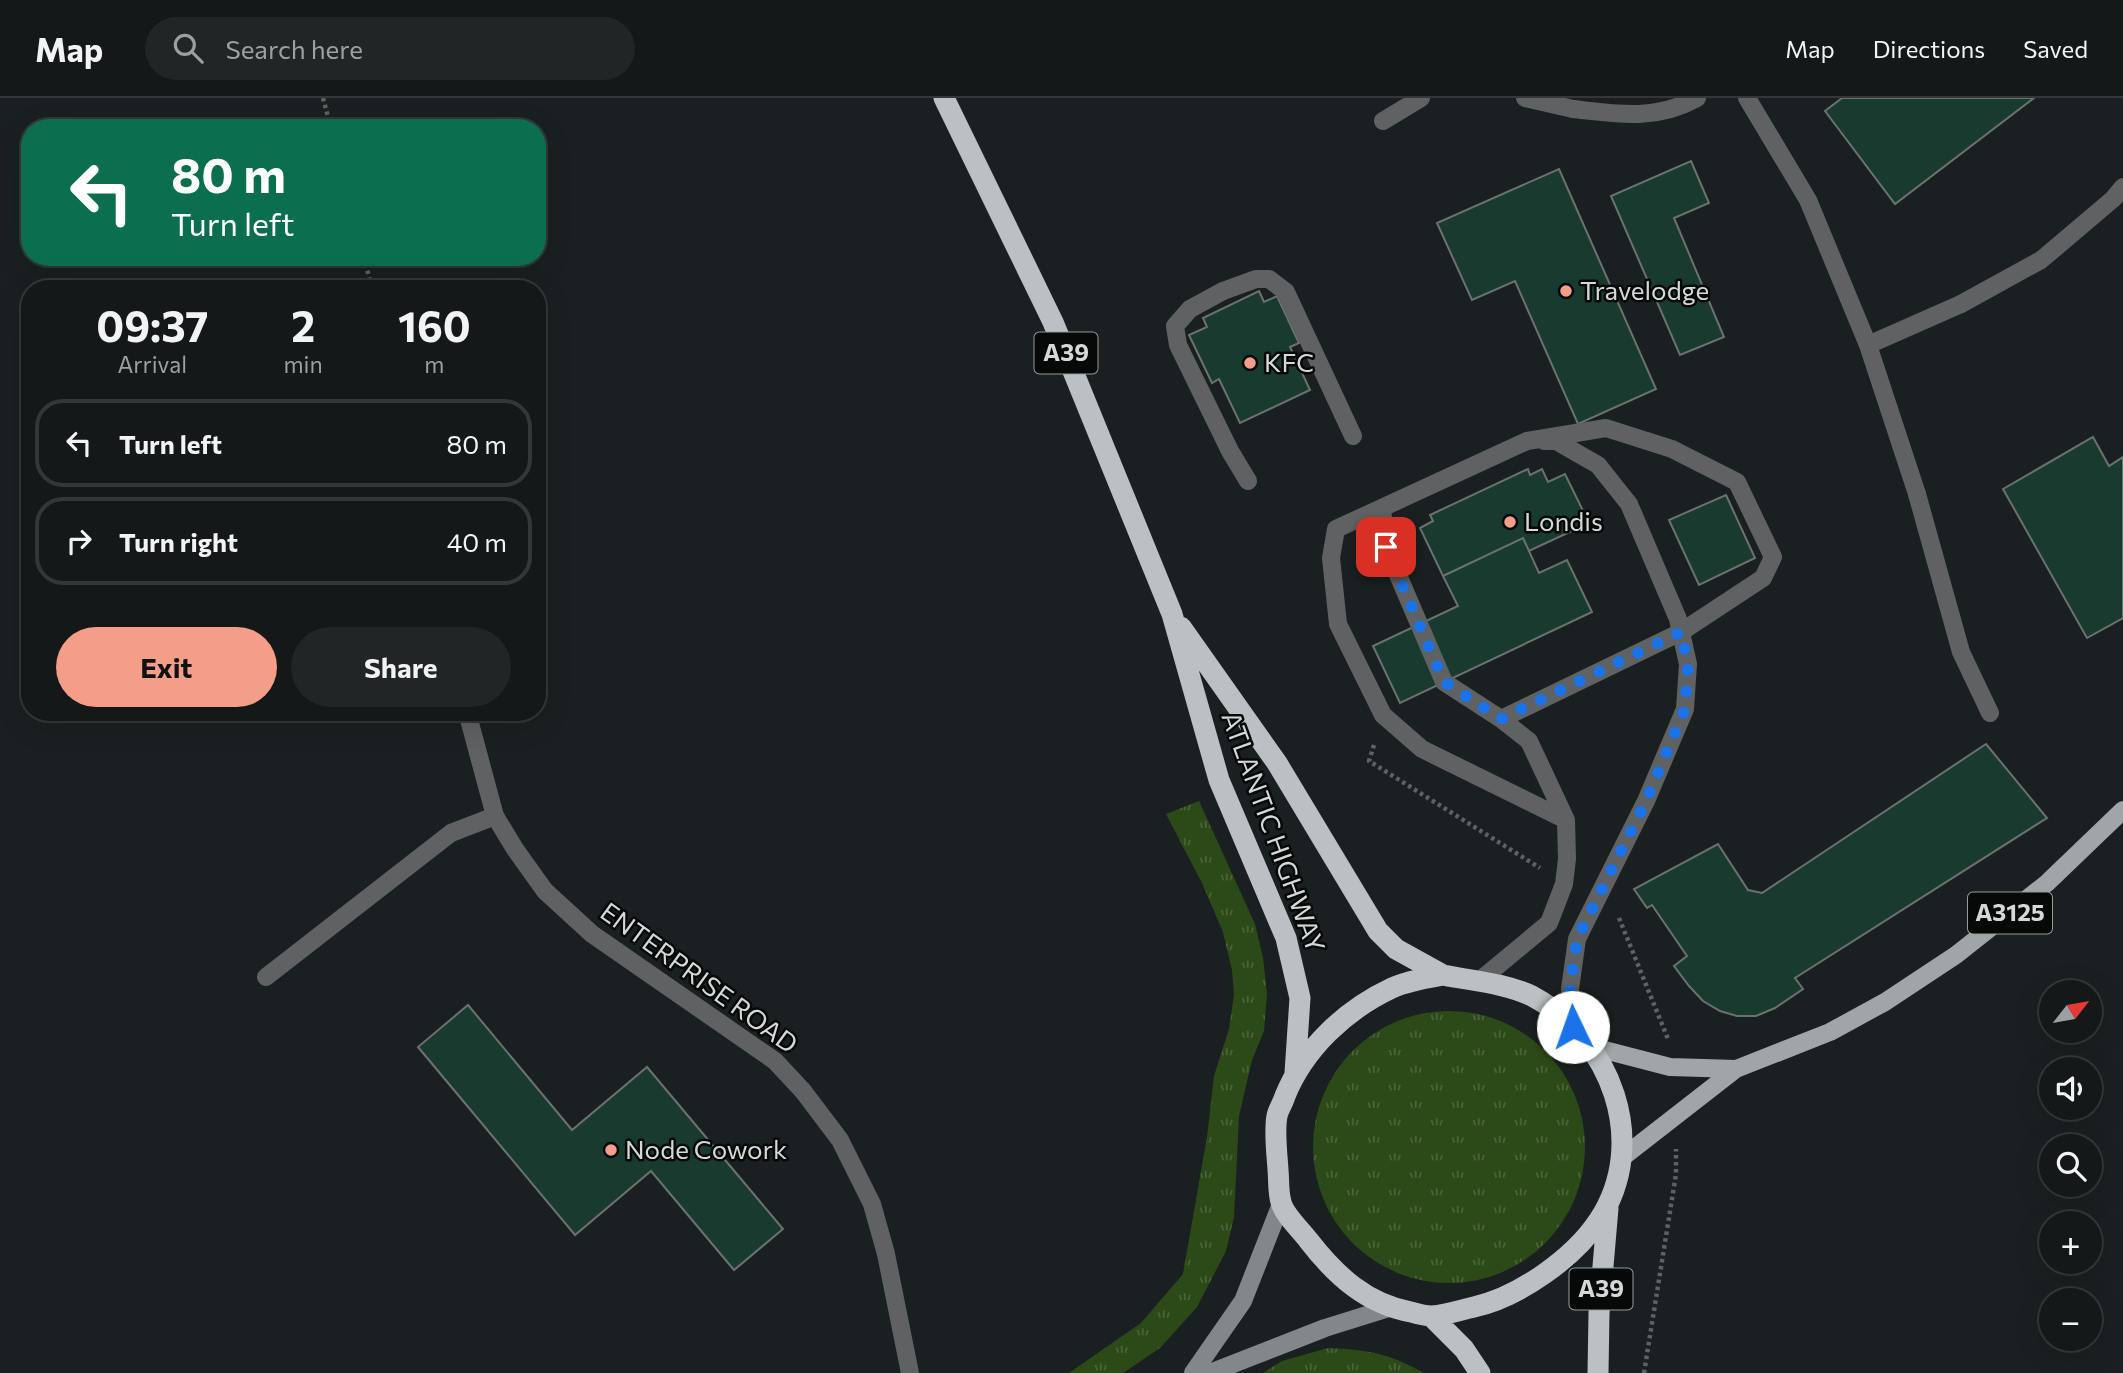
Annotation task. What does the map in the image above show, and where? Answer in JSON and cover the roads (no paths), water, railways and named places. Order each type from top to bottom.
[{"type":"highway","name":"ATLANTIC HIGHWAY","points":[[944,98],[1054,322],[1172,614],[1219,779],[1286,938],[1300,998],[1295,1073]]},
{"type":"highway","name":"ATLANTIC HIGHWAY","points":[[1172,614],[1277,764],[1378,931],[1396,948],[1443,975]]},
{"type":"highway","points":[[1443,975],[1504,986],[1530,995],[1550,1007],[1573,1027],[1589,1046],[1609,1080],[1623,1130],[1623,1157],[1618,1182],[1608,1206],[1594,1228],[1541,1278],[1496,1302],[1431,1316],[1388,1308],[1343,1280],[1317,1251],[1281,1204],[1277,1116],[1295,1073],[1316,1044],[1337,1024],[1368,1000],[1394,987],[1443,975]]},
{"type":"highway","name":"A39","points":[[1598,1373],[1599,1313],[1608,1206]]},
{"type":"highway","points":[[1431,1316],[1464,1349],[1480,1373]]},
{"type":"main road","name":"A3125","points":[[1623,1157],[1736,1069],[1829,1032],[1885,1002],[1956,955],[2048,883],[2123,810]]},
{"type":"main road","name":"A3125","points":[[1589,1046],[1670,1067],[1736,1069]]},
{"type":"main road","points":[[1193,1373],[1243,1301],[1281,1204]]},
{"type":"main road","points":[[1210,1373],[1325,1328],[1388,1308]]},
{"type":"street","points":[[1384,121],[1421,98]]},
{"type":"street","points":[[1525,98],[1573,109],[1636,116],[1678,108],[1697,98]]},
{"type":"street","points":[[1747,98],[1808,200],[1868,345],[1917,494],[1961,652],[1990,713]]},
{"type":"street","points":[[1868,345],[1961,304],[2041,260],[2113,199],[2123,187]]},
{"type":"street","points":[[1248,481],[1230,452],[1178,345],[1175,326],[1190,309],[1223,291],[1255,279],[1269,279],[1286,292],[1353,436]]},
{"type":"street","points":[[1501,719],[1681,632],[1763,578],[1773,556],[1737,482],[1672,449],[1606,428],[1527,442],[1336,529],[1331,558],[1338,624],[1383,715],[1422,749],[1566,820]]},
{"type":"street","points":[[1527,442],[1556,441],[1598,465],[1629,504],[1678,619],[1688,664],[1685,709],[1646,801],[1577,939],[1570,989],[1573,1027]]},
{"type":"street","points":[[1382,508],[1386,547],[1444,682],[1501,719],[1529,741],[1566,820],[1567,859],[1564,884],[1549,923],[1478,982]]},
{"type":"street","name":"ENTERPRISE ROAD","points":[[469,721],[495,816],[545,891],[592,934],[775,1060],[803,1091],[840,1140],[872,1204],[886,1254],[910,1373]]},
{"type":"street","points":[[266,977],[451,833],[495,816]]},
{"type":"place","name":"Travelodge","points":[[1566,291]]},
{"type":"place","name":"KFC","points":[[1250,363]]},
{"type":"place","name":"Londis","points":[[1510,522]]},
{"type":"place","name":"Node Cowork","points":[[611,1150]]}]
